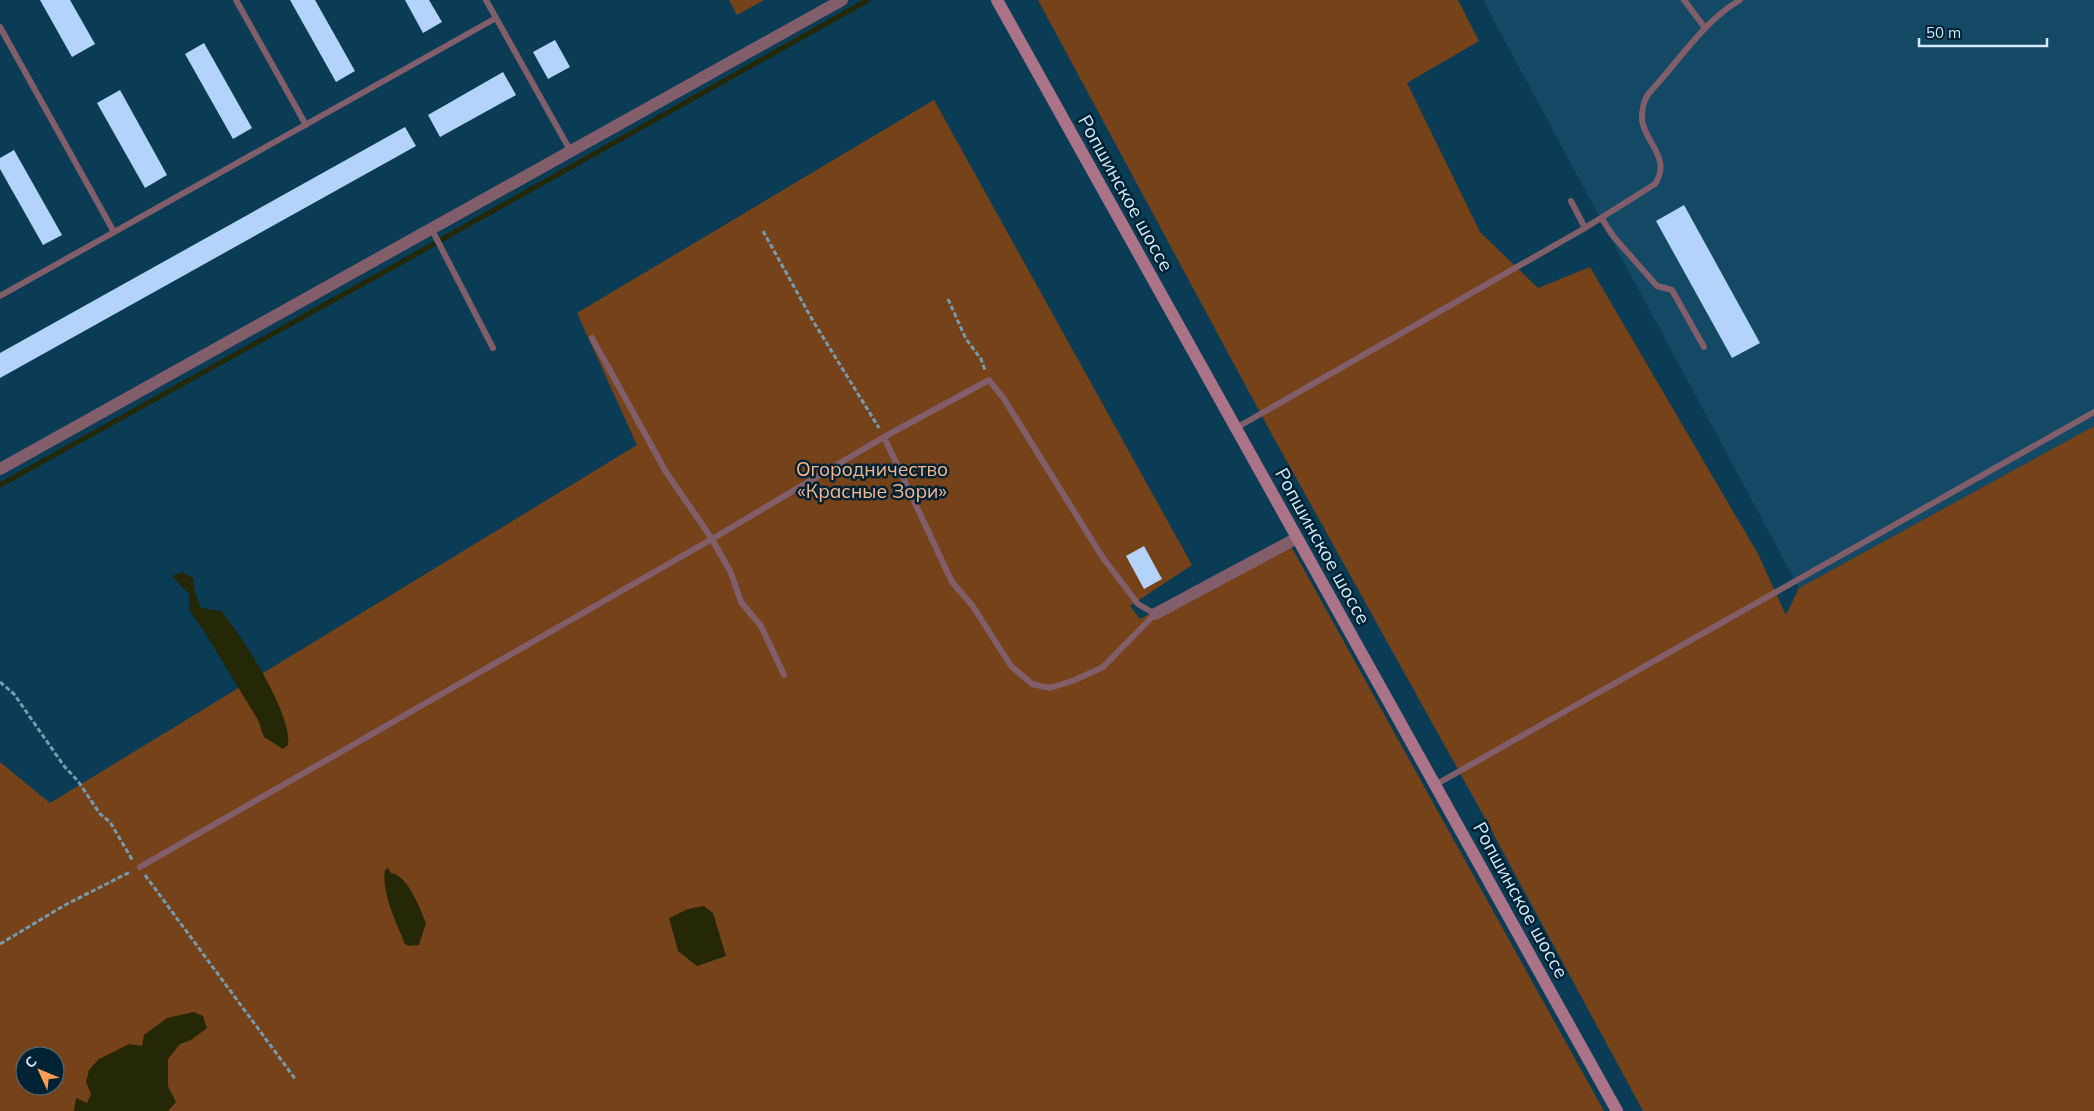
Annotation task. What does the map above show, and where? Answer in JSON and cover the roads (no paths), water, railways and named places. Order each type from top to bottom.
[{"type":"main road","name":"Ропшинское шоссе","points":[[997,0],[1617,1111]]},
{"type":"street","points":[[0,469],[842,0]]},
{"type":"street","points":[[1155,614],[1297,538]]},
{"type":"lane","points":[[236,0],[306,125]]},
{"type":"lane","points":[[486,0],[570,150]]},
{"type":"lane","points":[[1684,0],[1705,28]]},
{"type":"lane","points":[[1236,428],[1602,219],[1655,184],[1660,176],[1661,169],[1659,159],[1642,120],[1645,99],[1705,28],[1721,13],[1740,0]]},
{"type":"lane","points":[[0,296],[496,18]]},
{"type":"lane","points":[[0,27],[114,232]]},
{"type":"lane","points":[[1570,201],[1585,228]]},
{"type":"lane","points":[[1602,219],[1613,236],[1657,286],[1672,290],[1704,347]]},
{"type":"lane","points":[[431,228],[494,348]]},
{"type":"lane","points":[[592,338],[666,472],[712,539],[731,573],[741,602],[761,626],[784,675]]},
{"type":"lane","points":[[140,867],[712,539],[884,437],[989,380],[1004,399],[1103,558],[1138,604],[1155,614],[1103,667],[1050,688],[1032,684],[1012,666],[972,605],[952,582],[884,437]]},
{"type":"lane","points":[[1435,785],[2094,412]]},
{"type":"waterway","points":[[0,485],[868,0]]},
{"type":"park label","name":"Огородничество «Красные Зори»","points":[[872,480]]}]
